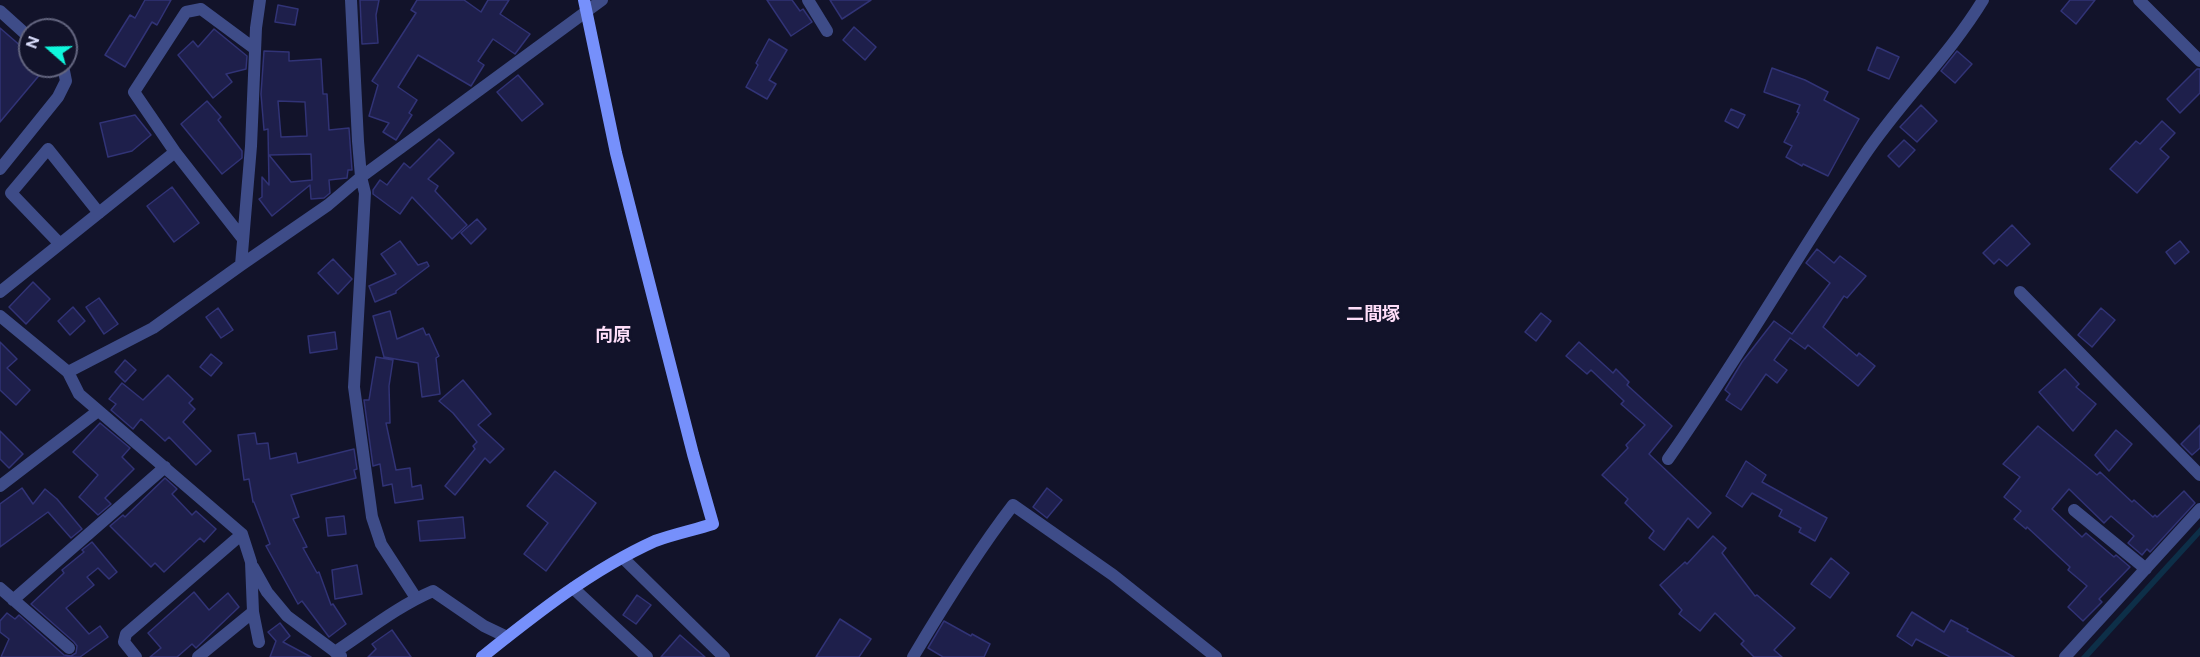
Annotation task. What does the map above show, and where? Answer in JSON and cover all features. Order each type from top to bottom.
[{"type":"street","points":[[240,265],[251,146],[255,49],[260,0]]},
{"type":"street","points":[[351,0],[361,177],[365,193],[354,387],[372,517],[381,544],[416,598]]},
{"type":"street","points":[[68,372],[153,328],[328,205],[361,177],[585,5],[602,0]]},
{"type":"street","points":[[808,0],[827,31]]},
{"type":"street","points":[[1668,459],[1717,390],[1865,154],[1938,63],[1983,0]]},
{"type":"street","points":[[2139,0],[2200,61]]},
{"type":"street","points":[[482,657],[541,609],[623,558],[655,542],[713,524],[616,153],[585,5]]},
{"type":"street","points":[[243,239],[176,152],[134,92],[186,12],[201,9],[255,49]]},
{"type":"street","points":[[0,11],[18,27]]},
{"type":"street","points":[[0,169],[57,97],[65,78]]},
{"type":"street","points":[[60,244],[11,193],[48,149],[99,213]]},
{"type":"street","points":[[0,292],[176,152]]},
{"type":"street","points":[[2020,292],[2200,475]]},
{"type":"street","points":[[0,316],[68,372],[79,394],[242,534],[250,562],[253,612],[259,642]]},
{"type":"street","points":[[0,486],[98,411]]},
{"type":"street","points":[[13,600],[165,467]]},
{"type":"street","points":[[914,656],[953,591],[1013,505],[1113,575],[1216,657]]},
{"type":"street","points":[[2066,657],[2200,509]]},
{"type":"street","points":[[2074,510],[2146,569]]},
{"type":"street","points":[[136,657],[124,642],[126,634],[242,534]]},
{"type":"street","points":[[623,558],[724,657]]},
{"type":"street","points":[[250,562],[267,592],[287,616],[338,655],[416,598],[433,591],[484,626],[507,637]]},
{"type":"street","points":[[0,588],[69,648]]},
{"type":"street","points":[[573,588],[647,657]]},
{"type":"street","points":[[198,657],[253,612]]},
{"type":"water","points":[[2200,527],[2200,535],[2089,657],[2081,657]]},
{"type":"building","points":[[145,0],[171,0],[157,25],[152,22],[125,67],[105,55],[130,15],[135,18]]},
{"type":"building","points":[[360,0],[379,0],[376,15],[378,43],[362,44]]},
{"type":"building","points":[[417,0],[464,0],[481,12],[488,0],[509,0],[500,14],[530,34],[515,54],[493,39],[478,61],[484,65],[471,86],[418,55],[398,87],[417,100],[409,113],[412,115],[396,140],[383,132],[389,123],[369,116],[378,85],[372,81],[416,13],[411,10]]},
{"type":"building","points":[[767,0],[792,0],[800,11],[803,9],[812,22],[791,36]]},
{"type":"building","points":[[830,0],[871,0],[842,19]]},
{"type":"building","points":[[2070,0],[2095,0],[2076,24],[2061,11]]},
{"type":"building","points":[[278,5],[298,9],[295,25],[275,22]]},
{"type":"building","points":[[854,27],[876,47],[865,60],[843,40]]},
{"type":"building","points":[[0,28],[18,44],[18,78],[37,78],[0,122]]},
{"type":"building","points":[[214,29],[247,56],[246,69],[226,74],[232,82],[213,98],[178,55],[193,41],[198,47]]},
{"type":"building","points":[[769,39],[787,50],[769,80],[776,84],[767,99],[746,87]]},
{"type":"building","points":[[1877,47],[1899,57],[1889,79],[1868,70]]},
{"type":"building","points":[[264,51],[289,52],[289,61],[321,59],[323,94],[327,94],[329,130],[349,128],[352,170],[348,170],[347,178],[329,180],[330,193],[324,198],[311,199],[310,185],[272,216],[259,199],[262,197],[262,177],[269,185],[268,129],[264,130],[261,94]],"holes":[[[278,101],[305,102],[307,136],[281,137]],[[311,154],[312,180],[291,182],[269,155]]]},
{"type":"building","points":[[1957,51],[1972,64],[1955,83],[1941,71]]},
{"type":"building","points":[[1772,68],[1805,80],[1828,92],[1824,100],[1859,119],[1828,176],[1786,157],[1792,146],[1784,142],[1799,113],[1797,112],[1800,105],[1764,92]]},
{"type":"building","points":[[2197,69],[2200,69],[2200,93],[2180,113],[2167,99]]},
{"type":"building","points":[[518,75],[543,104],[522,121],[497,92]]},
{"type":"building","points":[[207,101],[221,117],[218,120],[242,151],[242,158],[222,174],[181,124]]},
{"type":"building","points":[[1921,105],[1937,121],[1917,142],[1900,127]]},
{"type":"building","points":[[1731,109],[1745,115],[1738,128],[1725,121]]},
{"type":"building","points":[[135,115],[151,135],[132,151],[108,157],[100,123]]},
{"type":"building","points":[[2162,121],[2175,133],[2160,149],[2169,157],[2137,193],[2110,169],[2136,141],[2140,144]]},
{"type":"building","points":[[439,139],[454,153],[428,179],[438,186],[435,191],[467,225],[452,239],[412,197],[400,214],[373,194],[380,180],[387,185],[404,163],[410,168]]},
{"type":"building","points":[[1904,140],[1915,150],[1899,167],[1888,156]]},
{"type":"building","points":[[172,187],[199,223],[174,242],[147,206]]},
{"type":"building","points":[[477,219],[486,229],[471,244],[461,233]]},
{"type":"building","points":[[2012,225],[2030,244],[2007,266],[1999,259],[1994,264],[1983,253]]},
{"type":"building","points":[[400,241],[418,265],[427,262],[429,266],[396,293],[375,302],[369,286],[396,274],[381,254]]},
{"type":"building","points":[[2180,241],[2189,252],[2175,264],[2166,252]]},
{"type":"building","points":[[1817,249],[1834,263],[1840,256],[1866,276],[1847,298],[1844,296],[1823,327],[1857,356],[1859,353],[1875,366],[1858,386],[1808,345],[1805,349],[1790,338],[1774,360],[1787,370],[1777,383],[1766,374],[1741,410],[1726,400],[1730,394],[1725,390],[1742,362],[1774,321],[1792,334],[1830,283],[1806,263]]},
{"type":"building","points":[[333,259],[352,279],[338,294],[318,273]]},
{"type":"building","points":[[33,282],[50,299],[26,324],[9,307]]},
{"type":"building","points":[[99,298],[118,324],[104,334],[86,307]]},
{"type":"building","points":[[73,307],[85,321],[70,335],[58,321]]},
{"type":"building","points":[[218,308],[233,330],[221,338],[206,317]]},
{"type":"building","points":[[2101,308],[2115,320],[2092,347],[2078,335]]},
{"type":"building","points":[[390,311],[397,339],[423,328],[426,335],[429,334],[439,356],[436,358],[440,394],[422,397],[418,363],[384,357],[373,316]]},
{"type":"building","points":[[1541,313],[1551,321],[1536,341],[1525,332]]},
{"type":"building","points":[[335,332],[337,349],[310,353],[308,336]]},
{"type":"building","points":[[0,342],[17,359],[7,368],[30,390],[16,405],[0,390]]},
{"type":"building","points":[[1579,342],[1613,373],[1616,369],[1629,382],[1627,385],[1672,426],[1649,454],[1711,513],[1698,528],[1688,518],[1664,550],[1649,538],[1654,531],[1625,503],[1628,499],[1602,475],[1628,448],[1626,445],[1645,425],[1621,404],[1624,401],[1591,370],[1587,374],[1566,356]]},
{"type":"building","points":[[211,354],[222,363],[211,376],[200,367]]},
{"type":"building","points":[[376,357],[393,360],[389,386],[390,423],[386,423],[396,470],[410,468],[412,487],[421,485],[423,499],[395,503],[392,484],[383,486],[380,464],[373,466],[364,400],[369,400]]},
{"type":"building","points":[[125,360],[136,370],[125,382],[115,372]]},
{"type":"building","points":[[2065,369],[2079,384],[2076,387],[2096,404],[2073,431],[2039,392]]},
{"type":"building","points":[[168,375],[193,399],[189,403],[195,409],[183,422],[211,451],[196,465],[169,437],[165,441],[141,419],[133,429],[111,410],[116,404],[109,399],[122,383],[143,400]]},
{"type":"building","points":[[463,380],[491,414],[478,425],[504,449],[490,463],[485,458],[455,495],[445,486],[475,449],[473,446],[477,442],[453,413],[439,401]]},
{"type":"building","points":[[100,423],[130,448],[122,457],[134,469],[105,498],[111,504],[98,515],[79,497],[98,475],[73,452]]},
{"type":"building","points":[[2200,425],[2200,448],[2192,455],[2181,444]]},
{"type":"building","points":[[2038,426],[2097,475],[2100,472],[2132,502],[2134,500],[2153,517],[2155,515],[2157,517],[2184,491],[2195,503],[2150,552],[2147,549],[2142,555],[2128,543],[2134,536],[2111,516],[2104,523],[2069,489],[2052,509],[2082,537],[2086,533],[2114,557],[2116,555],[2130,567],[2099,599],[2102,602],[2083,621],[2068,607],[2087,586],[2068,570],[2070,567],[2027,527],[2026,529],[2014,519],[2021,511],[2004,497],[2020,477],[2003,464]]},
{"type":"building","points":[[2116,430],[2132,444],[2109,471],[2095,455]]},
{"type":"building","points":[[0,431],[23,454],[9,468],[0,459]]},
{"type":"building","points":[[255,433],[257,444],[268,443],[270,459],[296,453],[298,463],[354,449],[356,478],[291,495],[299,517],[293,519],[307,547],[303,548],[317,573],[319,572],[331,605],[333,604],[346,624],[329,637],[302,601],[298,604],[266,546],[270,544],[253,502],[249,479],[244,480],[238,435]]},
{"type":"building","points":[[1746,461],[1766,475],[1762,482],[1827,518],[1815,541],[1799,532],[1801,528],[1779,516],[1782,510],[1752,493],[1742,507],[1726,496]]},
{"type":"building","points":[[555,471],[596,503],[546,571],[524,554],[548,523],[527,506]]},
{"type":"building","points":[[165,478],[177,489],[172,494],[192,515],[196,511],[216,529],[204,542],[200,538],[164,572],[155,563],[151,567],[110,526],[123,515],[125,517]]},
{"type":"building","points":[[22,488],[33,504],[45,489],[57,499],[82,529],[71,538],[48,512],[0,547],[0,504]]},
{"type":"building","points":[[1047,488],[1062,500],[1047,518],[1033,507]]},
{"type":"building","points":[[344,516],[346,534],[328,536],[326,518]]},
{"type":"building","points":[[463,517],[465,538],[420,541],[418,521]]},
{"type":"building","points":[[1713,536],[1726,548],[1722,553],[1755,596],[1757,595],[1795,628],[1774,650],[1782,657],[1754,657],[1741,644],[1744,641],[1715,613],[1700,631],[1679,614],[1682,610],[1660,585],[1685,562],[1687,564]]},
{"type":"building","points":[[92,542],[117,572],[109,579],[98,568],[87,577],[94,585],[66,608],[89,634],[100,626],[108,637],[80,657],[1,657],[9,639],[0,632],[0,621],[7,613],[15,619],[19,615],[64,655],[71,656],[76,653],[77,646],[74,642],[31,604]]},
{"type":"building","points":[[1831,558],[1849,573],[1830,598],[1811,584]]},
{"type":"building","points":[[357,565],[362,594],[335,599],[332,570]]},
{"type":"building","points":[[194,592],[209,610],[228,593],[239,607],[196,648],[192,644],[177,657],[150,657],[161,648],[148,633]]},
{"type":"building","points":[[637,595],[651,605],[636,624],[623,615]]},
{"type":"building","points":[[1912,612],[1944,632],[1951,620],[2014,657],[1950,657],[1916,639],[1912,646],[1897,636]]},
{"type":"building","points":[[840,619],[871,639],[859,657],[816,657]]},
{"type":"building","points":[[944,621],[990,644],[984,657],[943,657],[928,648]]},
{"type":"building","points":[[280,623],[290,636],[283,642],[311,657],[270,657],[276,641],[268,632]]},
{"type":"building","points":[[392,630],[411,657],[368,657],[376,649],[372,644]]},
{"type":"building","points":[[680,635],[705,657],[661,657]]},
{"type":"district","name":"二間塚","points":[[1373,315]]},
{"type":"district","name":"向原","points":[[613,336]]}]
